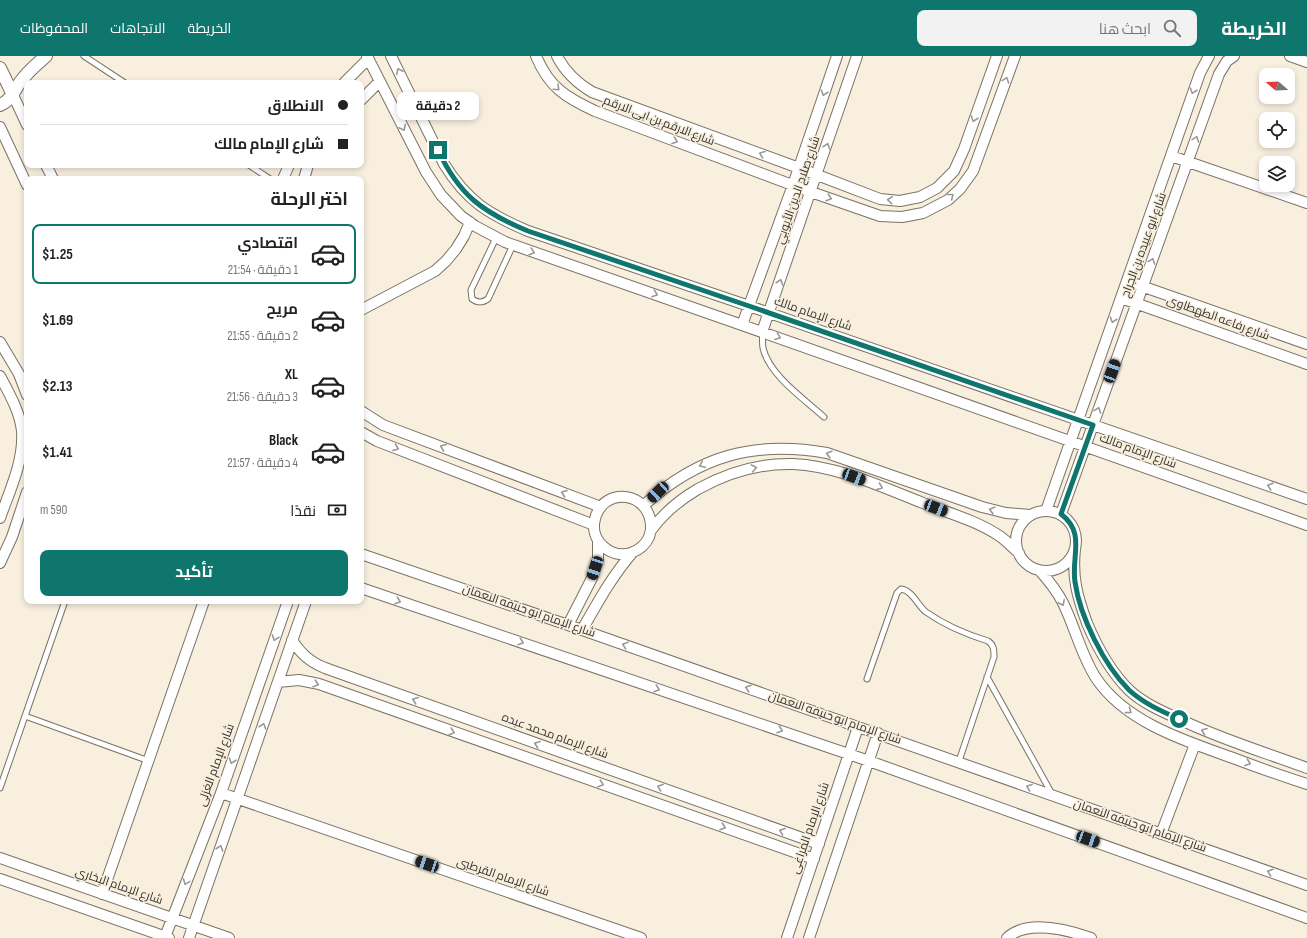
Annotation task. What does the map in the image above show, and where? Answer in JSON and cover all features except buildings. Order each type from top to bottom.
[{"type":"street","points":[[0,104],[8,100],[13,95],[31,68],[46,56]]},
{"type":"street","name":"شارع الإمام مالك","points":[[391,56],[444,164],[466,193],[479,206],[495,216],[528,231],[1307,499]]},
{"type":"street","name":"شارع الارقم بن ابى الارقم","points":[[536,56],[542,71],[550,82],[563,94],[595,111],[811,192],[880,216],[902,217],[924,213],[948,200],[960,189],[973,171],[1015,56]]},
{"type":"street","name":"شارع الارقم بن ابى الارقم","points":[[556,56],[567,72],[578,84],[592,92],[880,199],[900,201],[920,197],[937,188],[954,171],[997,56]]},
{"type":"street","name":"شارع صلاح الدين الأيوبي","points":[[742,325],[793,185],[837,56]]},
{"type":"street","name":"شارع صلاح الدين الأيوبي","points":[[762,332],[857,56]]},
{"type":"street","name":"شارع ابو عبيده بن الجراح","points":[[1046,510],[1200,73],[1209,56]]},
{"type":"street","name":"شارع ابو عبيده بن الجراح","points":[[1061,514],[1219,74],[1227,61],[1234,56]]},
{"type":"street","points":[[1290,56],[1307,62]]},
{"type":"street","points":[[347,80],[368,58]]},
{"type":"street","name":"شارع الإمام مالك","points":[[368,58],[426,172],[442,195],[461,216],[496,238],[1303,524]]},
{"type":"street","points":[[0,68],[24,119]]},
{"type":"street","points":[[364,97],[379,82]]},
{"type":"street","points":[[639,128],[645,112]]},
{"type":"street","points":[[0,127],[24,179]]},
{"type":"street","points":[[1171,156],[1307,203]]},
{"type":"street","points":[[364,308],[435,271],[456,249],[470,222]]},
{"type":"street","name":"شارع رفاعه الطهطاوى","points":[[1127,281],[1307,344]]},
{"type":"street","name":"شارع رفاعه الطهطاوى","points":[[1121,298],[1307,364]]},
{"type":"street","points":[[0,342],[19,374],[24,386]]},
{"type":"street","points":[[0,376],[16,409],[22,430],[22,453],[0,518]]},
{"type":"street","points":[[364,413],[384,425],[601,507]]},
{"type":"street","points":[[364,434],[377,441],[594,525]]},
{"type":"street","points":[[644,506],[658,492],[674,480],[709,462],[728,455],[748,451],[788,448],[827,453],[982,507],[1006,513],[1030,515],[1046,510],[1061,514],[1068,519],[1076,537],[1074,566],[1075,582],[1088,626],[1107,663],[1130,690],[1156,709],[1201,730],[1307,768]]},
{"type":"street","points":[[582,630],[609,582],[619,568],[633,552],[645,543],[651,530],[680,502],[696,490],[714,480],[752,468],[793,464],[813,466],[854,477],[976,523],[999,536],[1019,553]]},
{"type":"street","points":[[633,552],[626,554],[610,552],[598,541],[595,534],[594,525],[595,519],[601,507],[607,501],[614,498],[622,497],[634,499],[644,506],[650,517],[651,530]]},
{"type":"street","points":[[0,563],[12,536],[24,501]]},
{"type":"street","points":[[1030,515],[1020,525],[1017,532],[1016,546],[1019,553],[1027,564],[1040,571],[1057,592],[1082,652],[1096,679],[1111,696],[1128,711],[1147,723],[1195,744],[1307,784]]},
{"type":"street","points":[[1303,524],[1307,531]]},
{"type":"street","points":[[568,625],[592,578],[598,559],[598,541]]},
{"type":"street","points":[[1040,571],[1055,570],[1062,566],[1072,556],[1075,549]]},
{"type":"street","name":"شارع الإمام ابو حنيفه النعمان","points":[[364,555],[959,761],[1307,885]]},
{"type":"street","points":[[364,589],[849,754],[1307,918]]},
{"type":"street","points":[[102,894],[203,604]]},
{"type":"street","name":"شارع الإمام الغزلى","points":[[166,938],[172,918],[221,793],[287,604]]},
{"type":"street","points":[[189,938],[305,604]]},
{"type":"street","name":"شارع الإمام محمد عبده","points":[[292,640],[306,658],[325,668],[819,844]]},
{"type":"street","points":[[278,682],[299,680],[319,684],[814,859]]},
{"type":"street","name":"شارع الإمام المراغى","points":[[787,938],[858,727]]},
{"type":"street","points":[[809,938],[878,733]]},
{"type":"street","points":[[1161,834],[1195,744]]},
{"type":"street","points":[[586,779],[591,763]]},
{"type":"street","name":"شارع الإمام القرطبى","points":[[221,793],[641,938]]},
{"type":"street","name":"شارع الإمام البخاري","points":[[0,858],[229,938]]},
{"type":"street","points":[[0,879],[166,938]]},
{"type":"street","points":[[1007,938],[1021,930],[1057,928],[1072,931],[1091,938]]},
{"type":"lane","points":[[84,56],[120,80]]},
{"type":"lane","points":[[254,168],[266,176]]},
{"type":"lane","points":[[496,238],[470,290],[472,299],[476,302],[480,303],[488,299],[513,245]]},
{"type":"lane","points":[[762,332],[763,347],[769,362],[792,389],[824,417]]},
{"type":"lane","points":[[868,679],[897,593],[901,590],[907,591],[925,611],[946,624],[965,634],[991,643],[994,649],[994,657],[959,761]]},
{"type":"lane","points":[[0,788],[64,604]]},
{"type":"lane","points":[[987,677],[1052,795]]},
{"type":"lane","points":[[25,716],[149,761]]},
{"type":"route","points":[[438,150],[444,164],[466,193],[479,206],[511,224],[1093,425],[1061,514],[1068,519],[1075,533],[1076,541],[1074,566],[1075,582],[1079,598],[1090,631],[1107,663],[1118,677],[1142,700],[1156,709],[1179,719]]}]
